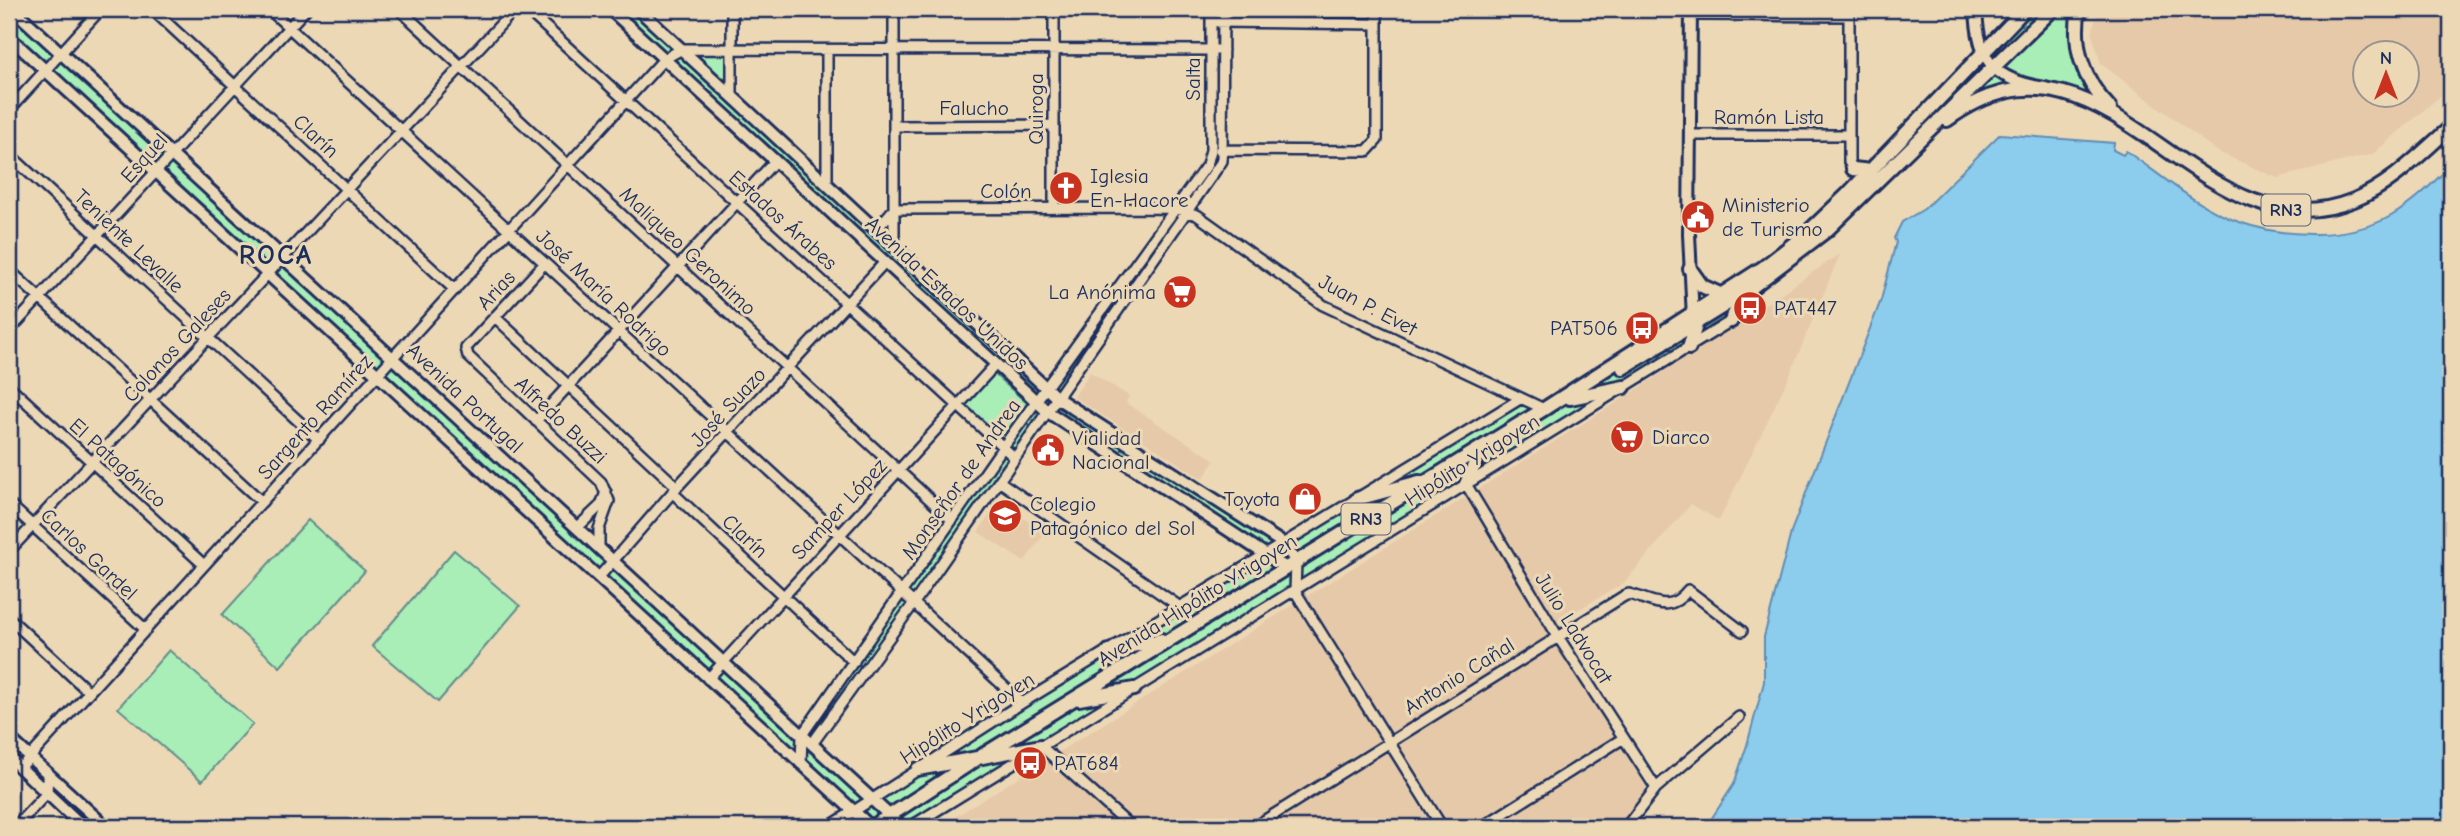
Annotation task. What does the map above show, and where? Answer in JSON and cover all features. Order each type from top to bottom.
[{"type":"highway","name":"Avenida Hipólito Yrigoyen","points":[[1544,409],[1570,398],[1693,320],[1722,295],[1806,234],[1871,171],[2025,9]]},
{"type":"highway","points":[[1908,150],[2053,9]]},
{"type":"highway","points":[[2079,9],[2076,38],[2084,71],[2102,100],[2120,118]]},
{"type":"highway","name":"RN3","points":[[1908,150],[1951,116],[1992,97],[2036,90],[2082,98],[2120,118],[2226,191],[2258,204],[2289,210],[2337,206],[2371,192],[2451,127]]},
{"type":"highway","name":"Avenida Hipólito Yrigoyen","points":[[872,827],[983,755],[1544,409],[1693,320],[1743,294],[1827,230],[1908,150]]},
{"type":"highway","points":[[1853,169],[1871,171]]},
{"type":"highway","points":[[1690,269],[1702,286],[1722,295]]},
{"type":"highway","points":[[1731,321],[1743,294]]},
{"type":"highway","points":[[1689,348],[1693,320]]},
{"type":"highway","points":[[1570,398],[1624,387]]},
{"type":"highway","points":[[1466,484],[1481,449]]},
{"type":"highway","points":[[1357,499],[1436,477]]},
{"type":"highway","points":[[1109,651],[1172,638]]},
{"type":"highway","points":[[1072,700],[1134,690]]},
{"type":"highway","points":[[918,769],[1041,746]]},
{"type":"main road","name":"Avenida Portugal","points":[[13,9],[902,827]]},
{"type":"main road","name":"Avenida Estados Unidos","points":[[610,9],[1048,412],[1265,555],[1291,565]]},
{"type":"main road","name":"Avenida Estados Unidos","points":[[638,9],[1057,398],[1284,544],[1291,565]]},
{"type":"main road","points":[[1976,9],[1977,34],[1984,54],[1993,68],[2019,83],[2082,98]]},
{"type":"main road","points":[[1691,12],[1690,269],[1693,320]]},
{"type":"main road","name":"Avenida Portugal","points":[[9,37],[872,827]]},
{"type":"main road","points":[[9,738],[106,827]]},
{"type":"main road","points":[[9,757],[83,827]]},
{"type":"street","points":[[9,110],[101,9]]},
{"type":"street","name":"Clarín","points":[[152,9],[455,290]]},
{"type":"street","name":"José María Rodrigo","points":[[270,9],[1022,703]]},
{"type":"street","name":"Esquel","points":[[9,331],[306,9]]},
{"type":"street","name":"Maliqueo Geronimo","points":[[398,9],[900,469],[952,520]]},
{"type":"street","name":"Colonos Galeses","points":[[9,551],[515,9]]},
{"type":"street","name":"Estados Árabes","points":[[526,9],[1015,458]]},
{"type":"street","points":[[732,9],[732,96]]},
{"type":"street","points":[[894,9],[894,247]]},
{"type":"street","name":"Quiroga","points":[[1054,9],[1054,208]]},
{"type":"street","name":"Salta","points":[[1211,9],[1218,150]]},
{"type":"street","name":"Salta","points":[[1218,150],[1223,9]]},
{"type":"street","points":[[1218,150],[1367,151],[1373,148],[1377,140],[1377,9]]},
{"type":"street","points":[[1691,12],[1848,12],[1849,162],[1853,169]]},
{"type":"street","points":[[1211,22],[1377,24]]},
{"type":"street","points":[[682,49],[1223,50]]},
{"type":"street","name":"Sargento Ramírez","points":[[20,768],[664,59],[682,49]]},
{"type":"street","points":[[827,50],[827,184]]},
{"type":"street","name":"Falucho","points":[[894,126],[1054,125]]},
{"type":"street","name":"Ramón Lista","points":[[1690,135],[1849,135]]},
{"type":"street","name":"Monseñor de Andrea","points":[[802,735],[1003,447],[1218,150]]},
{"type":"street","name":"Monseñor de Andrea","points":[[812,744],[914,603],[1222,161],[1218,150]]},
{"type":"street","name":"Teniente Levalle","points":[[9,154],[319,440]]},
{"type":"street","points":[[536,421],[775,161]]},
{"type":"street","name":"Colón","points":[[894,209],[1174,208],[1187,212]]},
{"type":"street","points":[[876,230],[894,209]]},
{"type":"street","name":"Juan P. Evet","points":[[1187,212],[1197,215],[1329,308],[1544,409]]},
{"type":"street","name":"José Suazo","points":[[599,578],[675,490],[885,262]]},
{"type":"street","name":"Arias","points":[[471,341],[545,263]]},
{"type":"street","points":[[9,270],[262,502]]},
{"type":"street","name":"Clarín","points":[[495,317],[854,662]]},
{"type":"street","name":"Hipólito Yrigoyen","points":[[911,827],[1731,321]]},
{"type":"street","name":"Alfredo Buzzi","points":[[471,341],[466,348],[468,356],[601,482],[606,492],[601,505],[578,528]]},
{"type":"street","name":"Samper López","points":[[708,679],[996,364]]},
{"type":"street","name":"El Patagónico","points":[[9,386],[204,565]]},
{"type":"street","name":"Hipólito Yrigoyen","points":[[829,827],[1022,703],[1520,399]]},
{"type":"street","points":[[999,481],[1181,607]]},
{"type":"street","name":"Julio Ladvocat","points":[[1466,484],[1557,635],[1656,788]]},
{"type":"street","points":[[599,548],[599,530],[608,509],[606,492]]},
{"type":"street","name":"Carlos Gardel","points":[[9,504],[146,630]]},
{"type":"street","points":[[1291,565],[1296,587],[1442,827]]},
{"type":"street","name":"Antonio Cañal","points":[[1254,827],[1557,635],[1629,594],[1671,606],[1688,590],[1742,631]]},
{"type":"street","points":[[9,618],[89,692]]},
{"type":"street","points":[[1626,827],[1656,788],[1739,717]]},
{"type":"street","points":[[801,764],[802,735]]},
{"type":"street","points":[[1482,827],[1622,739]]},
{"type":"street","points":[[1041,746],[1131,827]]},
{"type":"street","points":[[15,827],[47,793],[48,774]]},
{"type":"shaded area","points":[[2098,9],[2451,9],[2451,87],[2373,154],[2277,178],[2218,152],[2101,64],[2092,34]]},
{"type":"shaded area","points":[[1840,254],[1789,377],[1719,521],[1691,504],[1624,583],[1549,627],[1647,788],[1644,799],[1621,827],[939,827],[1630,394]]},
{"type":"shaded area","points":[[1090,372],[1129,396],[1126,403],[1215,460],[1203,479],[1074,397]]},
{"type":"shaded area","name":"Colegio Patagónico del Sol","points":[[999,501],[1045,533],[1024,562],[978,532]]},
{"type":"green space","points":[[9,9],[802,735],[1037,401],[610,9],[638,9],[1046,388],[1207,165],[1211,9],[1223,9],[1222,161],[1057,398],[1284,544],[1520,399],[1544,409],[1806,234],[2025,9],[2079,9],[2076,27],[2098,104],[2022,91],[1951,116],[1743,294],[1731,321],[910,827],[829,827],[853,811],[9,37]],"holes":[[[1048,412],[1265,556],[871,797],[812,743]]]},
{"type":"green space","points":[[695,54],[727,55],[727,82]]},
{"type":"green space","points":[[994,374],[1028,404],[1004,439],[965,405]]},
{"type":"green space","points":[[308,520],[365,571],[280,667],[222,615]]},
{"type":"green space","points":[[454,550],[520,606],[438,702],[372,646]]},
{"type":"green space","points":[[169,650],[253,724],[202,781],[118,708]]},
{"type":"green space","points":[[9,738],[106,827],[83,827],[9,757]]},
{"type":"water","points":[[2000,134],[2114,143],[2113,150],[2123,155],[2126,151],[2194,200],[2224,216],[2257,227],[2296,233],[2336,233],[2374,224],[2407,205],[2451,165],[2451,827],[1706,827],[1734,784],[1747,745],[1764,682],[1764,637],[1792,529],[1881,300],[1896,242],[1894,238],[1902,222],[1924,209]]},
{"type":"place","name":"Iglesia En-Hacore","points":[[1066,188]]},
{"type":"place","name":"Ministerio de Turismo","points":[[1698,217]]},
{"type":"place","name":"La Anónima","points":[[1180,292]]},
{"type":"place","name":"PAT447","points":[[1750,308]]},
{"type":"place","name":"PAT506","points":[[1642,328]]},
{"type":"place","name":"Diarco","points":[[1627,437]]},
{"type":"place","name":"Vialidad Nacional","points":[[1048,450]]},
{"type":"place","name":"Toyota","points":[[1305,499]]},
{"type":"place","name":"Colegio Patagónico del Sol","points":[[1005,516]]},
{"type":"place","name":"PAT684","points":[[1030,763]]},
{"type":"district","name":"ROCA","points":[[276,255]]}]
